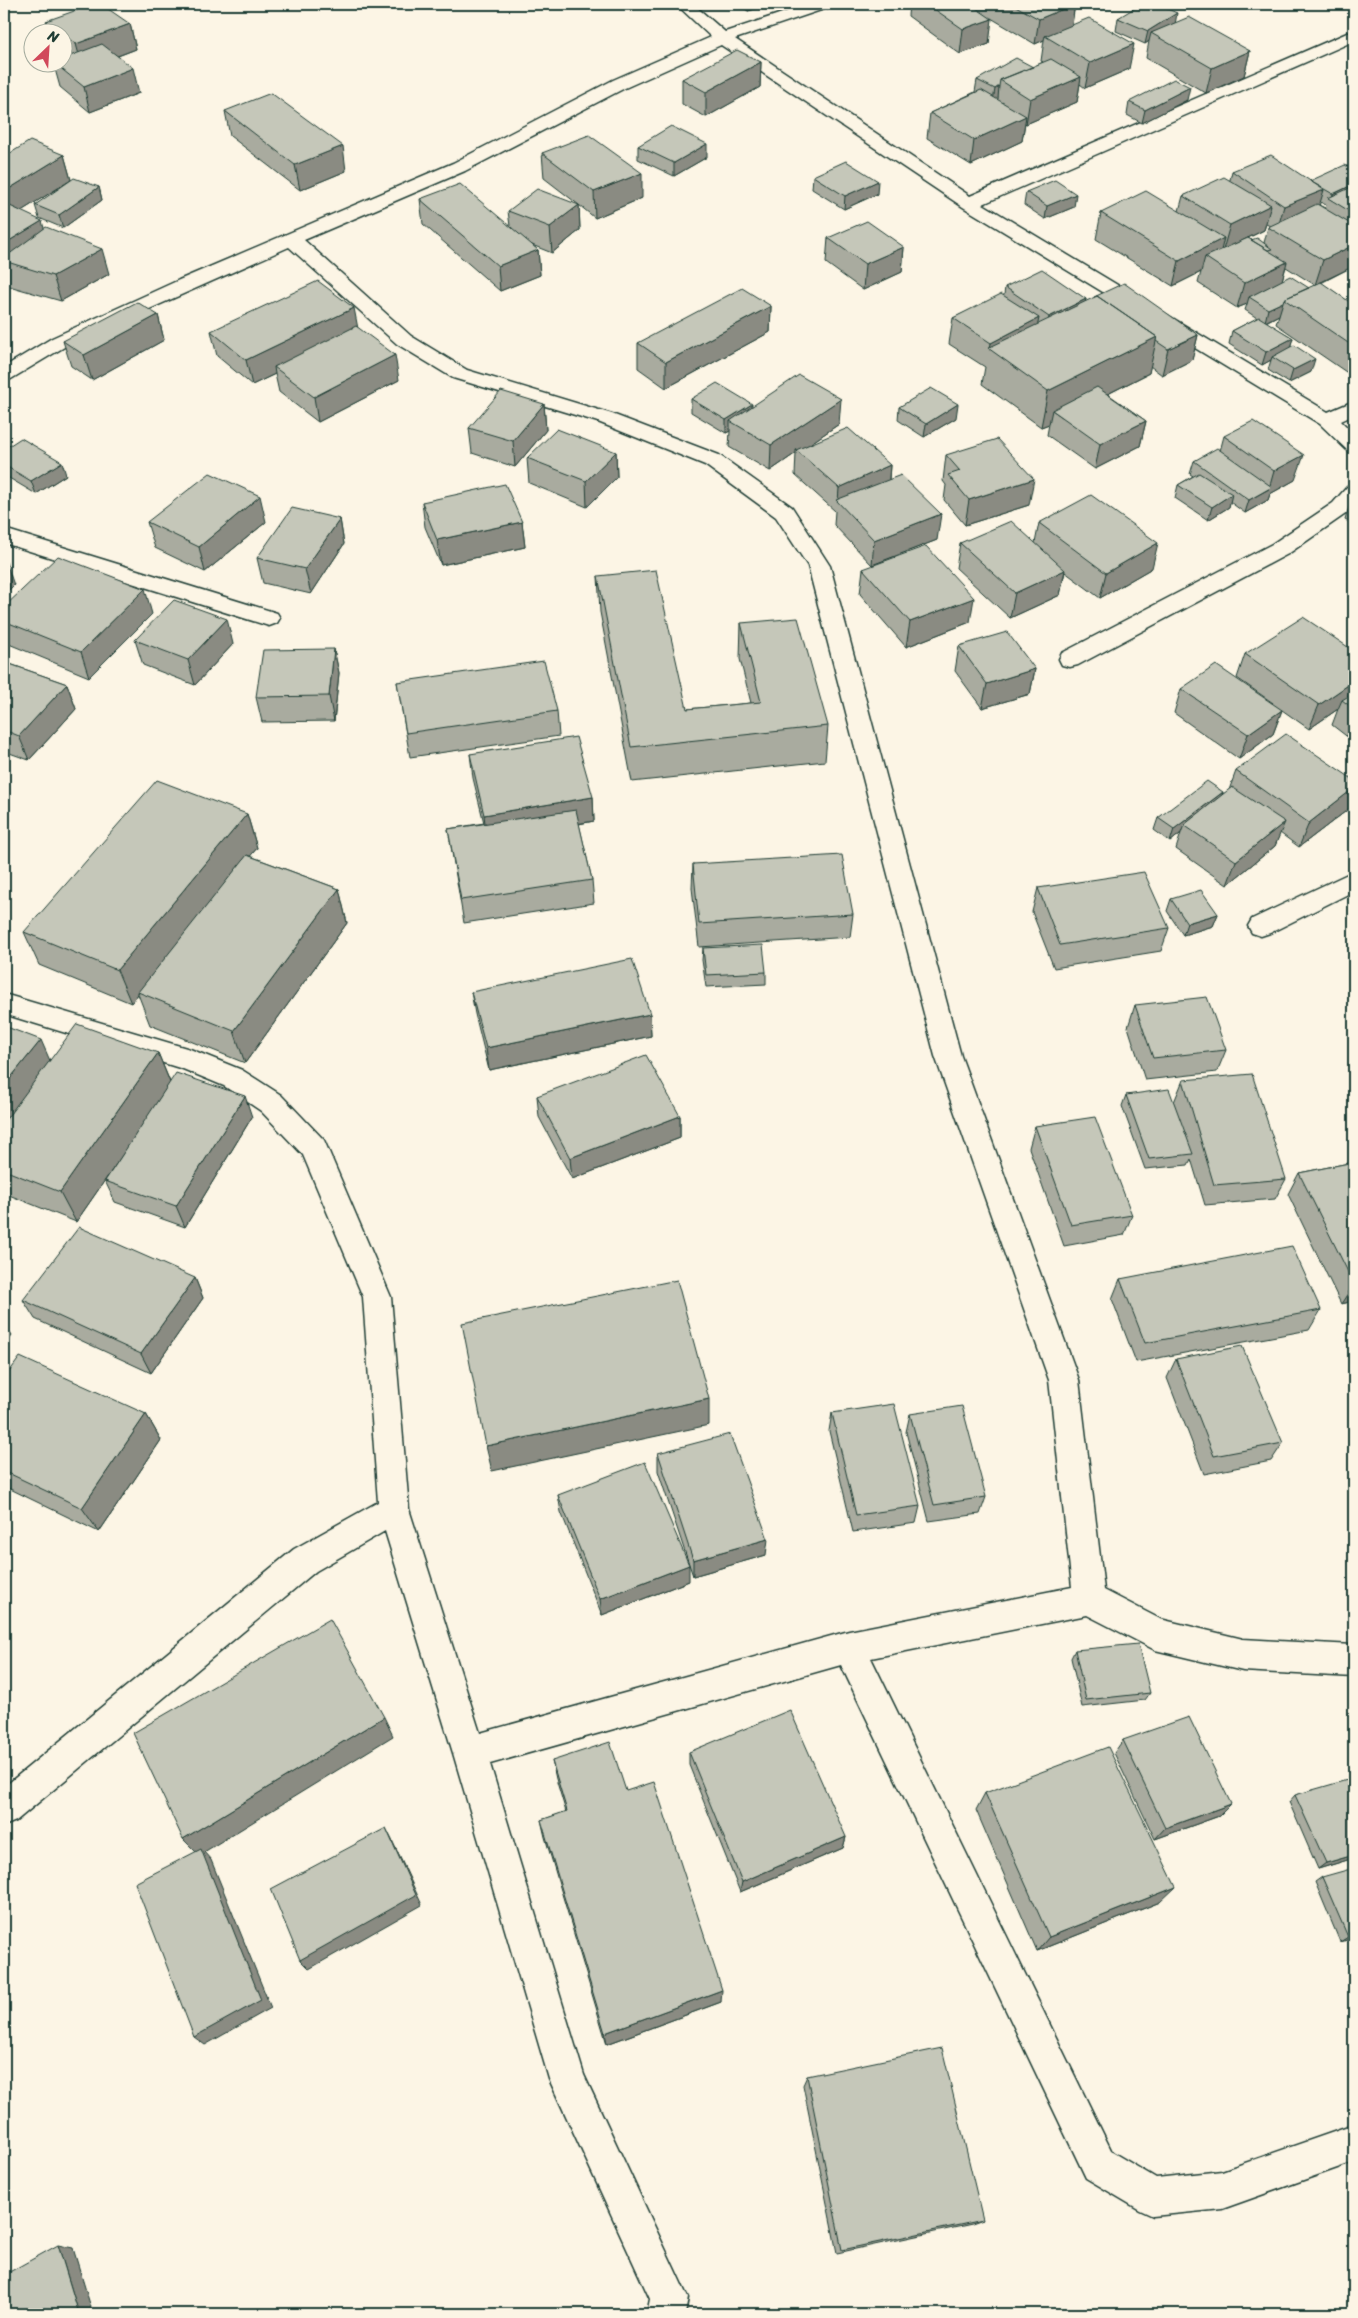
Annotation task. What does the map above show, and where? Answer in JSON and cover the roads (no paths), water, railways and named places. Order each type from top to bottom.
[{"type":"street","points":[[684,4],[722,38],[969,203],[1327,420],[1354,445]]},
{"type":"street","points":[[4,375],[59,342],[459,167],[619,84],[722,38],[824,4]]},
{"type":"street","points":[[969,203],[1354,36]]},
{"type":"street","points":[[291,239],[404,340],[460,374],[605,418],[712,460],[784,512],[819,566],[948,1056],[1064,1380],[1089,1598]]},
{"type":"street","points":[[1327,420],[1354,407]]},
{"type":"street","points":[[1070,659],[1280,549],[1340,508],[1354,492]]},
{"type":"street","points":[[4,536],[269,618]]},
{"type":"street","points":[[1261,926],[1354,880]]},
{"type":"street","points":[[4,1004],[190,1060],[233,1078],[271,1103],[314,1148],[377,1297],[394,1509],[470,1753],[567,2079],[669,2298],[666,2314]]},
{"type":"street","points":[[4,1809],[304,1560],[394,1509]]},
{"type":"street","points":[[470,1753],[849,1647],[1089,1598],[1155,1634],[1243,1656],[1354,1661]]},
{"type":"street","points":[[849,1647],[1098,2166],[1153,2197],[1222,2190],[1354,2144]]}]
